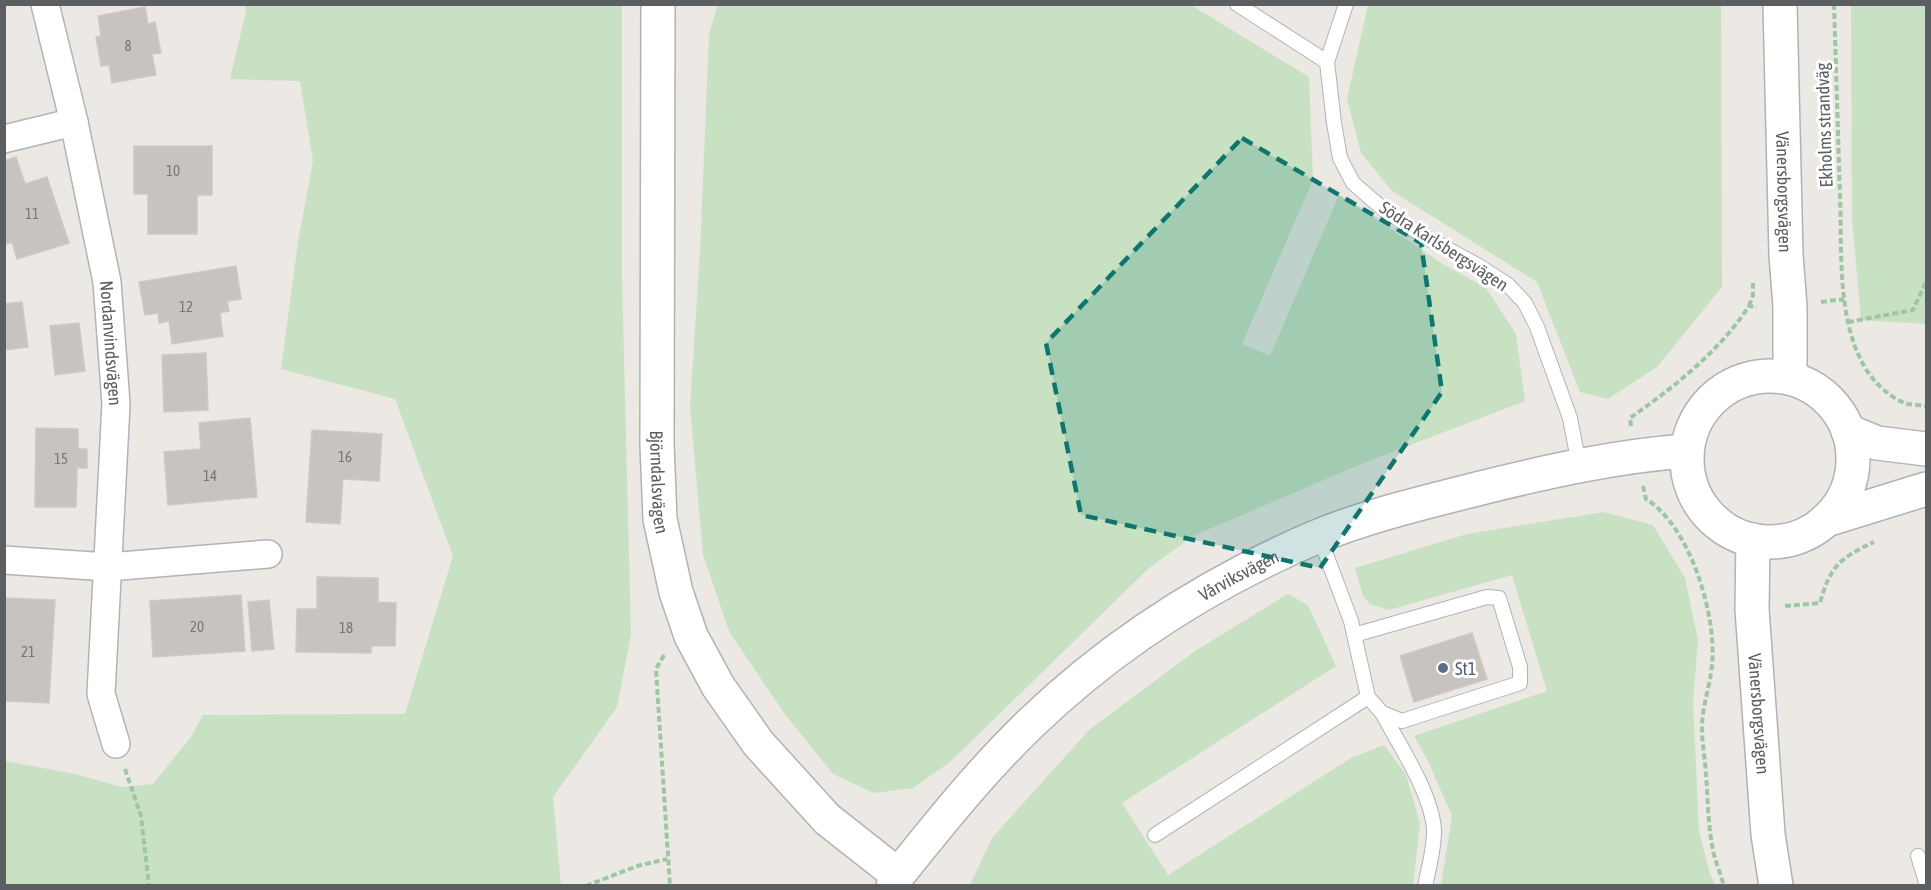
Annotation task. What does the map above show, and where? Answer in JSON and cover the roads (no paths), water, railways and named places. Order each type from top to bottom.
[{"type":"street","name":"Nordanvindsvägen","points":[[45,4],[74,122],[106,282],[116,404],[101,694],[116,744]]},
{"type":"street","name":"Björndalsvägen","points":[[658,4],[657,444],[660,519],[676,592],[691,636],[718,686],[758,743],[827,819],[895,880]]},
{"type":"street","name":"Vänersborgsvägen","points":[[1780,4],[1786,255],[1791,306],[1790,378]]},
{"type":"street","points":[[4,139],[74,122]]},
{"type":"street","points":[[1774,375],[1790,378],[1816,389],[1836,408],[1848,431],[1853,457],[1852,475],[1846,492],[1838,507],[1826,520],[1816,528],[1792,539],[1766,542],[1753,540],[1725,529],[1702,508],[1689,482],[1686,452],[1695,420],[1715,395],[1728,386],[1758,376],[1774,375]]},
{"type":"street","points":[[1848,431],[1877,443],[1926,449]]},
{"type":"street","name":"Vårviksvägen","points":[[895,880],[947,813],[1029,724],[1082,679],[1158,621],[1241,572],[1318,536],[1409,506],[1579,465],[1637,456],[1686,452]]},
{"type":"street","points":[[1826,520],[1926,489]]},
{"type":"street","name":"Vänersborgsvägen","points":[[1753,540],[1752,609],[1768,834],[1776,885]]},
{"type":"street","points":[[4,560],[108,567],[268,554]]},
{"type":"lane","points":[[1237,4],[1327,62],[1346,4]]},
{"type":"lane","name":"Södra Karlsbergsvägen","points":[[1327,62],[1340,158],[1353,183],[1393,216],[1422,235],[1477,264],[1508,285],[1525,303],[1537,327],[1570,418],[1579,465]]},
{"type":"lane","points":[[1318,536],[1351,621],[1368,697],[1382,713],[1416,775],[1430,807],[1434,829],[1432,854],[1425,885]]},
{"type":"lane","points":[[1354,635],[1487,597],[1499,598],[1520,667],[1520,683],[1402,721],[1382,713]]},
{"type":"lane","points":[[1155,835],[1368,697]]},
{"type":"lane","points":[[1918,856],[1926,882]]},
{"type":"place","name":"St1","points":[[1443,668]]}]
